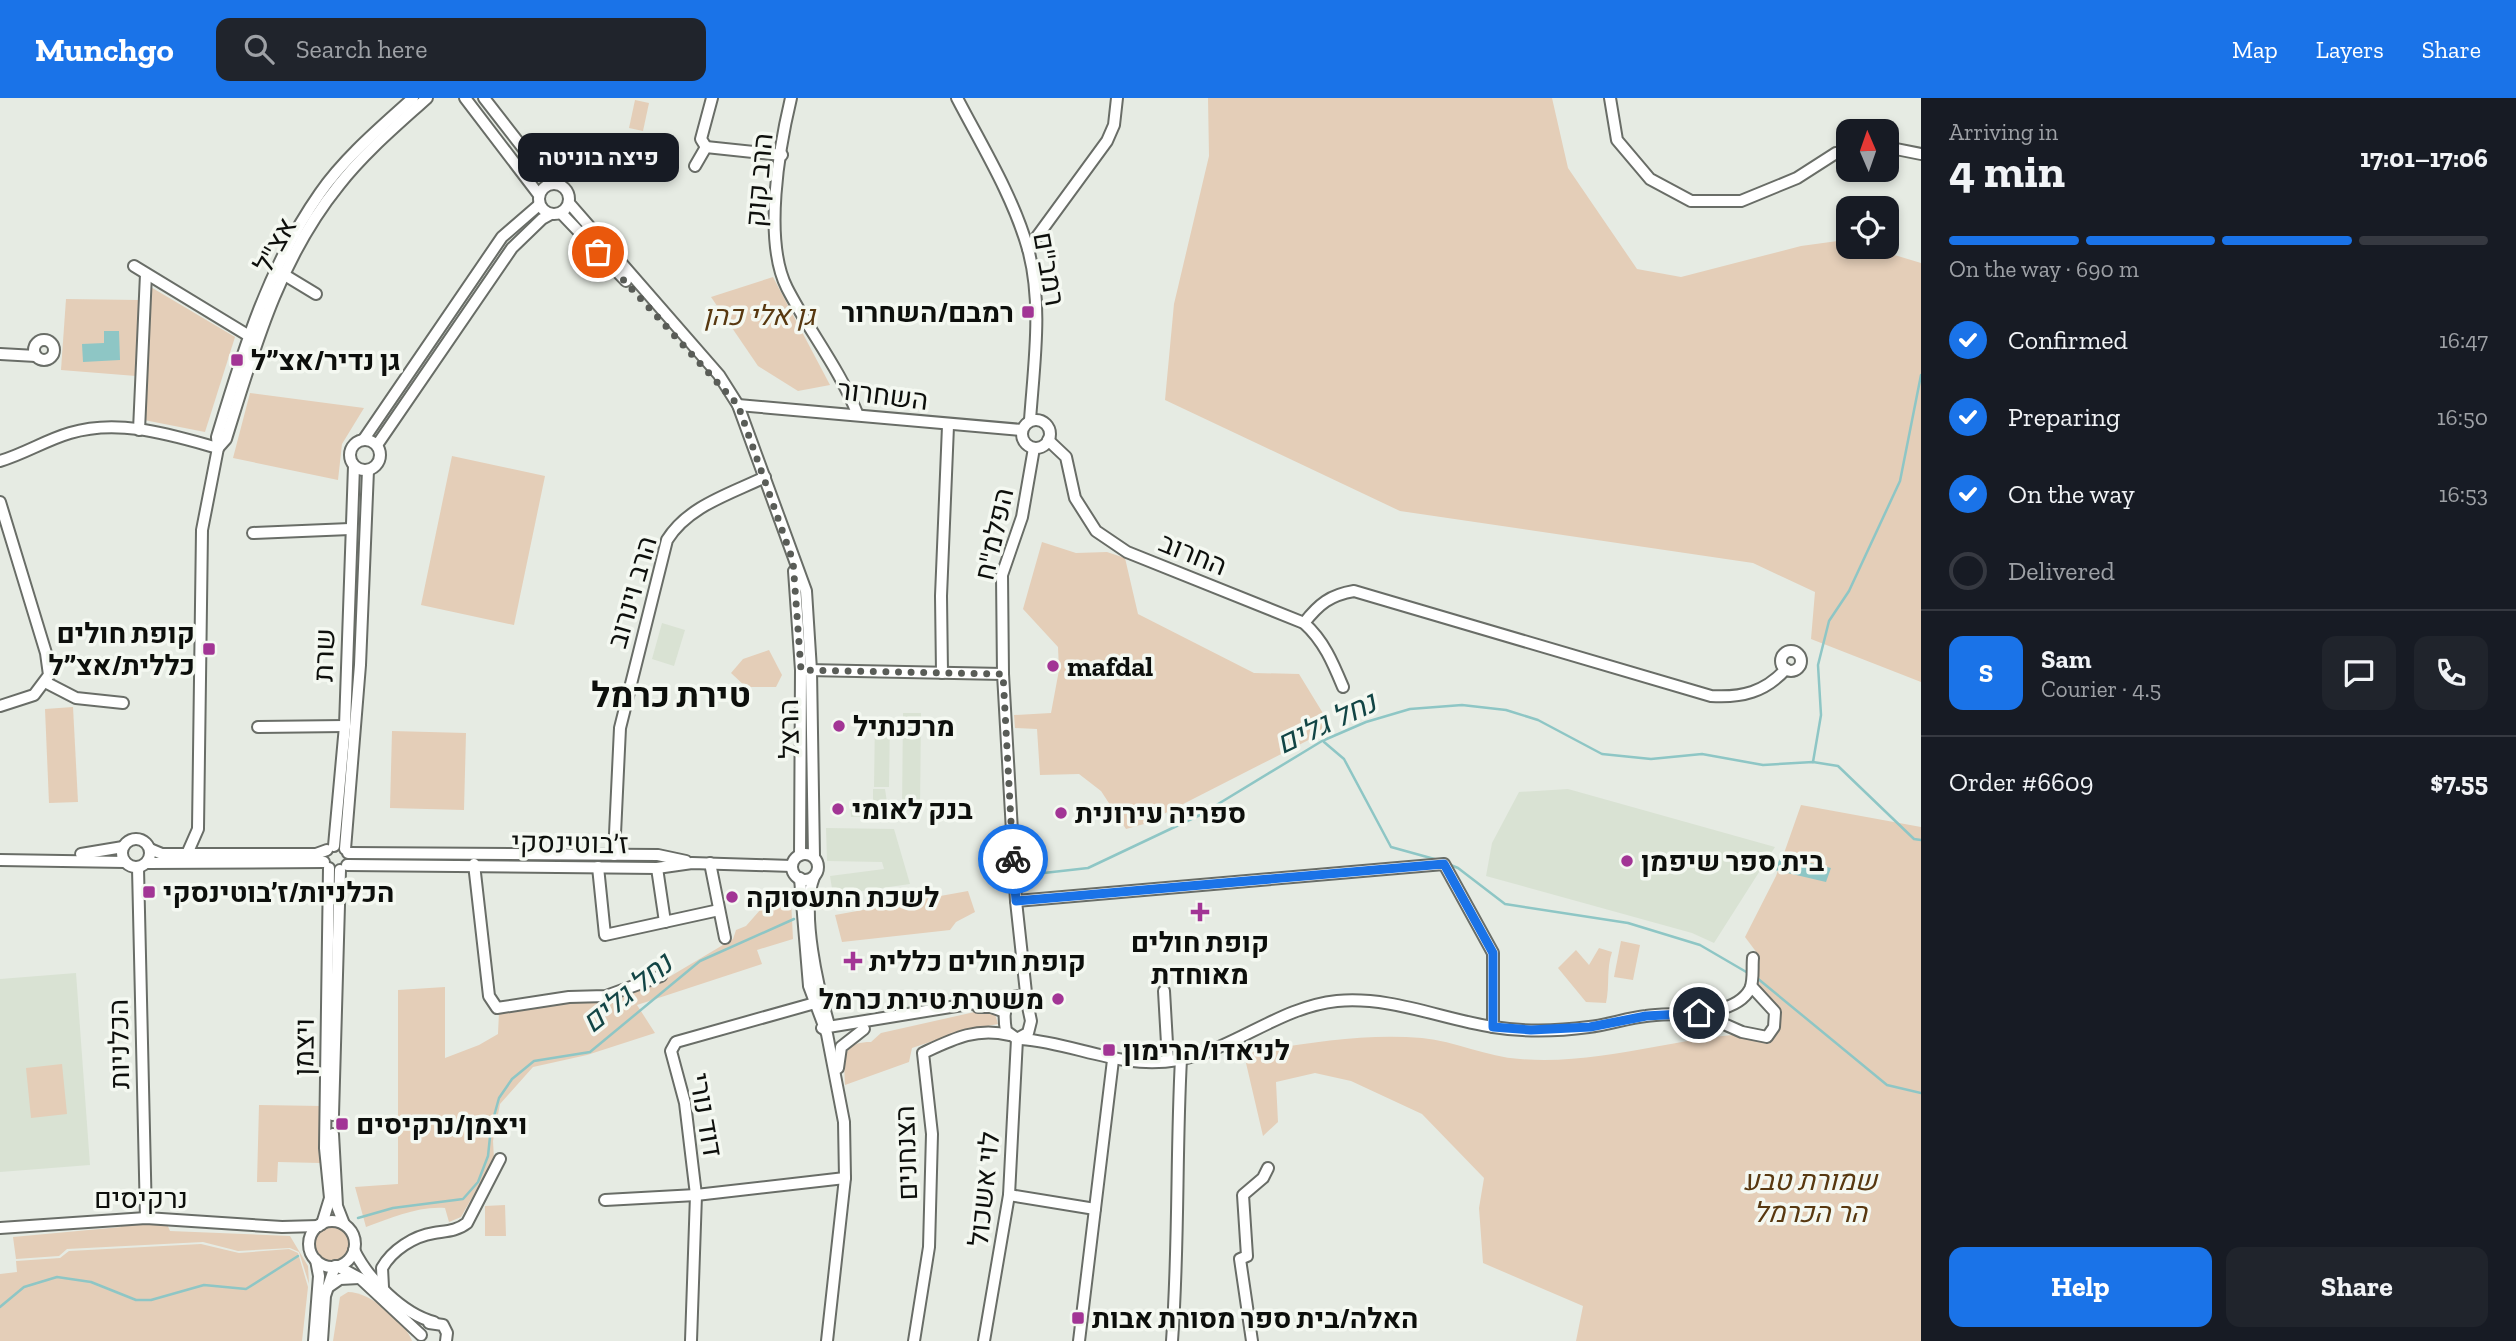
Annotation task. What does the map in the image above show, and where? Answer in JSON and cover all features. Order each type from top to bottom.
[{"type":"street","name":"אצ\"ל","points":[[187,854],[198,829],[202,530],[218,448],[226,439],[252,338],[280,258],[320,192],[360,147],[413,98]]},
{"type":"street","name":"אצ\"ל","points":[[252,338],[283,274],[338,186],[369,151],[427,98]]},
{"type":"street","points":[[465,98],[539,200],[560,210]]},
{"type":"street","points":[[484,98],[551,184],[563,187],[560,210]]},
{"type":"street","points":[[706,148],[701,139],[712,98]]},
{"type":"street","name":"הרב קוק","points":[[791,98],[772,226],[785,285],[846,385],[857,414]]},
{"type":"street","name":"רמב\"ם","points":[[957,98],[1001,184],[1028,249],[1036,334],[1030,420]]},
{"type":"street","points":[[1028,249],[1107,141],[1114,125],[1117,98]]},
{"type":"street","points":[[1610,98],[1617,140],[1650,179],[1691,201],[1741,201],[1797,178],[1836,153]]},
{"type":"street","points":[[706,148],[782,155]]},
{"type":"street","points":[[695,166],[706,148]]},
{"type":"street","points":[[1899,150],[1921,154]]},
{"type":"street","points":[[551,184],[502,237],[364,439],[351,447],[349,457],[354,466],[368,470],[379,460],[377,445],[512,248],[542,219],[560,210]]},
{"type":"street","name":"הרצל","points":[[560,210],[738,405],[793,561],[806,670],[814,856]]},
{"type":"street","points":[[134,266],[252,338]]},
{"type":"street","points":[[139,430],[146,274]]},
{"type":"street","points":[[283,274],[316,294]]},
{"type":"street","points":[[0,354],[36,356]]},
{"type":"street","name":"השחרור","points":[[738,405],[857,414],[948,426],[1022,430]]},
{"type":"street","points":[[1030,420],[1046,424],[1048,440],[1043,446],[1034,448],[1026,444],[1022,430],[1030,420]]},
{"type":"street","points":[[0,461],[88,428],[105,426],[139,430],[218,448]]},
{"type":"street","points":[[942,673],[941,596],[948,426]]},
{"type":"street","points":[[364,439],[377,445]]},
{"type":"street","name":"החרוב","points":[[1048,440],[1066,457],[1075,498],[1096,531],[1127,552],[1304,623],[1316,634],[1329,654],[1343,687]]},
{"type":"street","name":"הפלמ\"ח","points":[[1030,1028],[1016,901],[1003,674],[1002,575],[1022,517],[1034,448]]},
{"type":"street","name":"שרת","points":[[338,849],[354,466]]},
{"type":"street","name":"שרת","points":[[338,849],[360,664],[368,470]]},
{"type":"street","name":"הרב וינרוב","points":[[614,855],[620,728],[667,540],[677,524],[693,512],[765,477]]},
{"type":"street","points":[[0,502],[46,653],[47,678],[25,700],[0,706]]},
{"type":"street","points":[[253,533],[350,529]]},
{"type":"street","points":[[1304,623],[1318,605],[1333,595],[1354,592],[1711,696],[1735,698],[1759,691],[1775,681],[1786,669]]},
{"type":"street","points":[[806,670],[1003,674]]},
{"type":"street","name":"הרצל","points":[[800,855],[806,670]]},
{"type":"street","points":[[47,678],[76,698],[123,703]]},
{"type":"street","points":[[258,727],[345,726]]},
{"type":"street","points":[[198,829],[205,848],[214,854]]},
{"type":"street","points":[[0,853],[96,854],[123,848],[137,839],[162,854],[316,854],[338,849],[658,855],[692,863]]},
{"type":"street","points":[[123,848],[125,862]]},
{"type":"street","points":[[0,860],[125,862],[142,866],[150,849]]},
{"type":"street","points":[[335,866],[338,849]]},
{"type":"street","points":[[335,866],[338,849]]},
{"type":"street","points":[[826,1030],[815,1003],[806,964],[800,878],[792,866],[800,855],[814,856],[818,867],[810,892],[812,948],[844,1122],[845,1178],[827,1341]]},
{"type":"street","name":"ז׳בוטינסקי","points":[[142,866],[474,864],[657,868],[692,863],[792,866]]},
{"type":"street","points":[[709,863],[725,938]]},
{"type":"street","points":[[474,864],[489,996],[497,1008],[569,997],[606,996],[661,975]]},
{"type":"street","points":[[1016,901],[1444,864],[1493,953],[1493,1027]]},
{"type":"street","name":"הכלניות","points":[[142,866],[146,1218]]},
{"type":"street","name":"ויצמן","points":[[335,866],[332,1157],[338,1212],[344,1224]]},
{"type":"street","name":"ויצמן","points":[[321,1225],[330,1198],[325,1148],[335,866]]},
{"type":"street","points":[[598,867],[605,935],[719,910]]},
{"type":"street","points":[[657,868],[664,922]]},
{"type":"street","points":[[800,878],[814,877]]},
{"type":"street","points":[[1016,1038],[1046,1041],[1113,1060],[1168,1061],[1181,1059],[1245,1034],[1290,1012],[1337,1001],[1427,1009],[1493,1027],[1531,1030],[1590,1027],[1646,1016],[1699,1013],[1743,1000],[1752,987],[1753,958]]},
{"type":"street","name":"הפלמ\"ח","points":[[1004,1012],[1014,997],[1021,965]]},
{"type":"street","points":[[1699,1013],[1742,1032],[1767,1037],[1774,1027],[1775,1012],[1752,987]]},
{"type":"street","points":[[1164,991],[1168,1061]]},
{"type":"street","points":[[826,1030],[1014,997],[1027,1002]]},
{"type":"street","name":"דוד נורי","points":[[691,1341],[695,1195],[685,1103],[671,1051],[676,1042],[815,1003]]},
{"type":"street","points":[[826,1030],[864,1029],[982,1007],[1004,1012]]},
{"type":"street","name":"לוי אשכול","points":[[984,1341],[998,1273],[1009,1195],[1016,1038],[1004,1012]]},
{"type":"street","points":[[1016,1038],[1030,1028],[1046,1041]]},
{"type":"street","points":[[837,1077],[841,1047],[864,1029]]},
{"type":"street","name":"הצנחנים","points":[[914,1341],[929,1247],[932,1134],[923,1053],[966,1034],[992,1031],[1016,1038]]},
{"type":"street","points":[[1172,1341],[1178,1263],[1177,1147],[1181,1059]]},
{"type":"street","points":[[1079,1341],[1113,1060]]},
{"type":"street","points":[[327,1288],[340,1279],[384,1264],[414,1239],[457,1230],[467,1223],[500,1159]]},
{"type":"street","points":[[1252,1341],[1240,1259],[1247,1256],[1243,1195],[1250,1186],[1263,1178],[1268,1168]]},
{"type":"street","points":[[604,1200],[695,1195],[845,1178]]},
{"type":"street","points":[[1009,1195],[1095,1209]]},
{"type":"street","name":"נרקיסים","points":[[0,1228],[146,1218],[282,1227],[321,1225]]},
{"type":"street","points":[[314,1341],[319,1276],[310,1242],[321,1225],[337,1222],[344,1224],[354,1235],[354,1250],[362,1273],[422,1339]]},
{"type":"street","name":"נרקיסים","points":[[282,1227],[298,1231],[310,1242]]},
{"type":"street","points":[[322,1341],[327,1288],[336,1266],[346,1262],[354,1250]]},
{"type":"street","points":[[316,1260],[325,1265],[362,1273],[414,1314],[443,1325],[449,1338]]},
{"type":"street","points":[[383,1287],[380,1277],[384,1264]]},
{"type":"street","points":[[422,1339],[426,1325],[435,1322]]},
{"type":"shaded area","points":[[662,623],[685,630],[674,666],[652,659]]},
{"type":"shaded area","points":[[903,713],[921,713],[920,811],[902,810]]},
{"type":"shaded area","points":[[875,718],[890,718],[889,787],[874,787]]},
{"type":"shaded area","points":[[873,789],[885,789],[889,816],[851,817],[850,801],[873,800]]},
{"type":"shaded area","name":"בית ספר שיפמן","points":[[1568,789],[1775,847],[1714,943],[1692,933],[1486,876],[1492,843],[1519,792]]},
{"type":"shaded area","points":[[826,828],[894,829],[910,884],[833,895],[830,876],[884,869],[882,862],[827,861]]},
{"type":"shaded area","points":[[76,973],[90,1165],[0,1172],[0,979]]},
{"type":"green space","points":[[1208,98],[1552,98],[1568,168],[1637,269],[1681,277],[1801,246],[1836,241],[1836,259],[1899,259],[1899,256],[1921,263],[1921,682],[1811,639],[1815,592],[1753,563],[1400,511],[1165,400],[1174,304],[1209,156]]},
{"type":"green space","points":[[635,100],[649,103],[643,131],[629,128]]},
{"type":"green space","name":"גן אלי כהן","points":[[773,277],[830,385],[798,391],[758,366],[711,297]]},
{"type":"green space","points":[[149,286],[235,337],[205,432],[144,420]]},
{"type":"green space","points":[[66,299],[139,300],[136,376],[61,370]]},
{"type":"green space","points":[[250,393],[364,408],[342,444],[338,480],[233,458]]},
{"type":"green space","points":[[452,456],[545,476],[514,625],[421,605]]},
{"type":"green space","points":[[1042,542],[1076,553],[1107,552],[1125,558],[1138,614],[1254,673],[1299,674],[1332,728],[1144,824],[1126,829],[1101,791],[1079,774],[1040,775],[1037,729],[1015,728],[1014,715],[1051,713],[1059,670],[1058,647],[1023,609]]},
{"type":"green space","points":[[769,650],[782,675],[776,687],[746,687],[731,673],[743,659]]},
{"type":"green space","points":[[73,707],[78,802],[49,803],[45,709]]},
{"type":"green space","points":[[392,731],[466,733],[464,810],[390,808]]},
{"type":"green space","name":"שמורת טבע הר הכרמל","points":[[1801,805],[1921,827],[1921,1341],[1576,1341],[1583,1306],[1483,1263],[1479,1208],[1484,1178],[1422,1114],[1351,1081],[1315,1073],[1276,1082],[1278,1122],[1263,1136],[1246,1063],[1252,1052],[1337,1040],[1401,1037],[1447,1042],[1508,1058],[1551,1060],[1614,1054],[1738,1034],[1769,1033],[1774,1019],[1759,984],[1757,953],[1745,937],[1776,876]]},
{"type":"green space","points":[[968,891],[975,912],[956,922],[950,930],[842,942],[835,915]]},
{"type":"green space","points":[[791,900],[793,939],[757,950],[762,964],[637,1005],[655,1033],[587,1055],[533,1067],[500,1104],[493,1141],[494,1159],[461,1217],[449,1222],[445,1208],[425,1209],[366,1227],[355,1187],[398,1184],[398,990],[445,987],[445,1058],[479,1045],[498,1034],[499,1012],[616,998],[659,983],[733,939],[736,930],[746,926],[767,902]]},
{"type":"green space","points":[[1621,941],[1640,945],[1633,980],[1614,977]]},
{"type":"green space","points":[[1599,948],[1612,952],[1606,1003],[1586,1002],[1558,968],[1576,950],[1589,965]]},
{"type":"green space","points":[[979,1011],[995,1014],[998,1024],[966,1030],[912,1048],[909,1062],[845,1085],[846,1054],[854,1045],[871,1042],[881,1033]]},
{"type":"green space","points":[[62,1064],[67,1114],[31,1118],[26,1068]]},
{"type":"green space","points":[[259,1105],[322,1106],[320,1163],[278,1162],[277,1182],[257,1182]]},
{"type":"green space","points":[[505,1205],[506,1236],[485,1236],[485,1206]]},
{"type":"green space","points":[[121,1223],[167,1224],[170,1231],[290,1236],[308,1266],[309,1284],[299,1252],[290,1248],[238,1251],[203,1242],[67,1249],[59,1256],[16,1259],[13,1237],[121,1227]]},
{"type":"green space","points":[[332,1227],[344,1232],[349,1244],[344,1256],[332,1261],[320,1256],[315,1244],[320,1232]]},
{"type":"green space","points":[[201,1244],[239,1253],[289,1249],[298,1253],[308,1287],[302,1341],[0,1341],[0,1274],[17,1272],[16,1261],[60,1258],[69,1251]]},
{"type":"green space","points":[[348,1292],[366,1297],[386,1309],[402,1325],[412,1341],[333,1341],[340,1297]]},
{"type":"water","points":[[104,331],[119,331],[120,360],[83,362],[82,344],[104,343]]},
{"type":"water","points":[[1781,856],[1831,868],[1826,882],[1775,870]]},
{"type":"waterway","points":[[1813,762],[1821,715],[1818,665],[1829,621],[1849,591],[1900,481],[1921,375]]},
{"type":"waterway","name":"נחל גלים","points":[[1026,875],[1088,868],[1200,815],[1322,741],[1366,722],[1410,709],[1462,705],[1506,710],[1538,720],[1602,754],[1651,759],[1702,754],[1763,765],[1813,762],[1838,766],[1914,839],[1921,840]]},
{"type":"waterway","points":[[1324,742],[1344,759],[1391,847],[1438,860]]},
{"type":"waterway","points":[[1448,864],[1458,868],[1505,904],[1628,923],[1700,945],[1748,973]]},
{"type":"waterway","name":"נחל גלים","points":[[358,1218],[393,1208],[463,1199],[478,1182],[488,1156],[491,1127],[499,1098],[512,1079],[534,1061],[590,1052],[700,961],[794,919]]},
{"type":"waterway","points":[[1757,978],[1887,1085],[1921,1093]]},
{"type":"waterway","name":"נחל גלים","points":[[0,1307],[24,1287],[57,1277],[91,1282],[136,1300],[151,1300],[204,1285],[246,1289],[298,1256]]},
{"type":"way so far","points":[[598,252],[738,405],[793,561],[801,670],[1003,674],[1013,859]]},
{"type":"place","name":"פיצה בוניטה","points":[[598,252]]},
{"type":"place","name":"רמבם/השחרור","points":[[1028,312]]},
{"type":"place","name":"גן נדיר/אצ״ל","points":[[237,360]]},
{"type":"place","name":"קופת חולים כללית/אצ״ל","points":[[209,649]]},
{"type":"place","name":"mafdal","points":[[1053,666]]},
{"type":"place","name":"מרכנתיל","points":[[839,726]]},
{"type":"place","name":"בנק לאומי","points":[[838,809]]},
{"type":"place","name":"ספריה עירונית","points":[[1061,813]]},
{"type":"place","name":"בית ספר שיפמן","points":[[1627,861]]},
{"type":"place","name":"הכלניות/ז׳בוטינסקי","points":[[149,892]]},
{"type":"place","name":"לשכת התעסוקה","points":[[732,897]]},
{"type":"place","name":"קופת חולים מאוחדת","points":[[1200,912]]},
{"type":"place","name":"קופת חולים כללית","points":[[853,961]]},
{"type":"place","name":"משטרת טירת כרמל","points":[[1058,999]]},
{"type":"place","name":"לניאדו/הרימון","points":[[1109,1050]]},
{"type":"place","name":"ויצמן/נרקיסים","points":[[342,1124]]},
{"type":"place","name":"האלה/בית ספר מסורת אבות","points":[[1078,1318]]},
{"type":"district","name":"טירת כרמל","points":[[671,695]]},
{"type":"route","points":[[1013,859],[1016,901],[1444,864],[1493,953],[1496,971],[1493,1027],[1531,1030],[1590,1027],[1646,1016],[1699,1013]]}]
